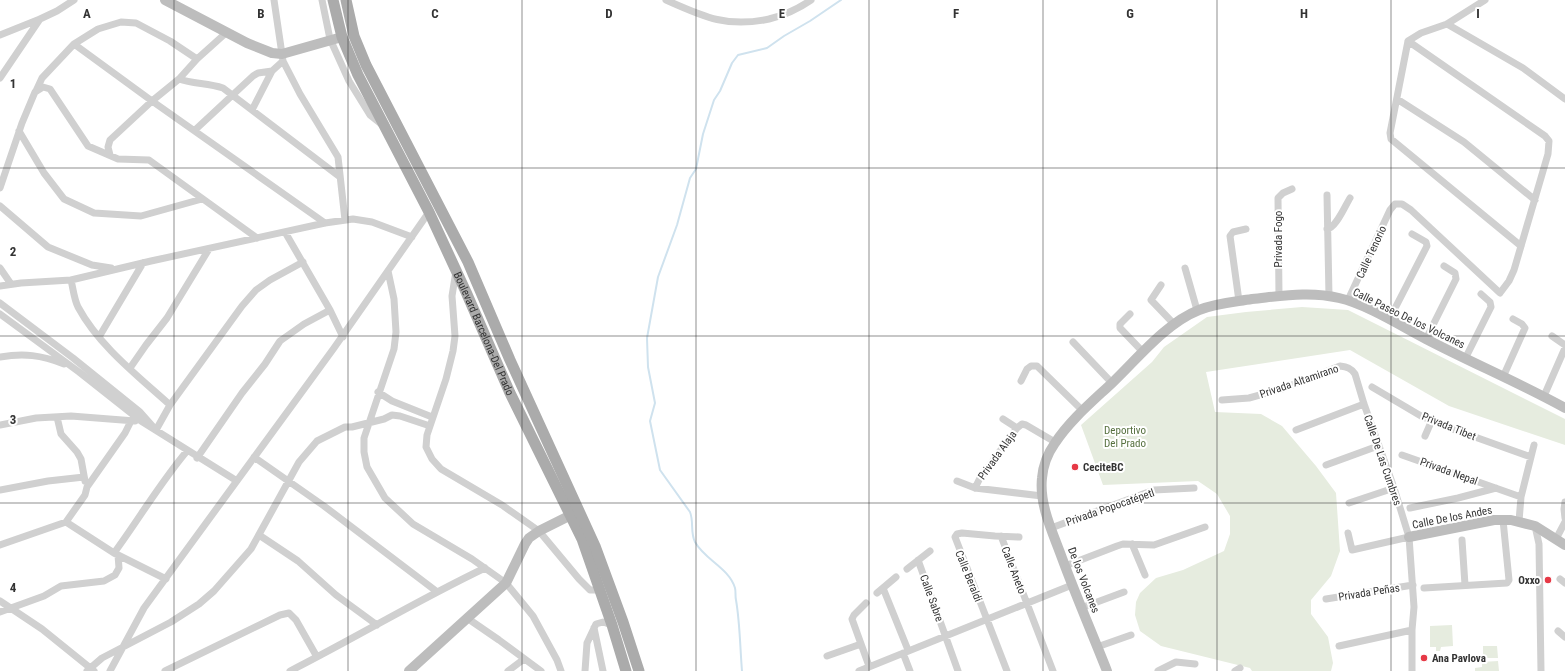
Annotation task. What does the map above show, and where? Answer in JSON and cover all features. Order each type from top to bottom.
[{"type":"main road","name":"Boulevard Barcelona-Del Prado","points":[[333,0],[342,37],[358,75],[382,125],[429,212],[456,269],[510,393],[608,578],[639,671]]},
{"type":"main road","name":"Boulevard Barcelona-Del Prado","points":[[346,0],[354,36],[366,65],[468,262],[574,513],[626,671]]},
{"type":"street","points":[[0,35],[57,11],[74,0]]},
{"type":"street","points":[[165,0],[247,43],[283,58]]},
{"type":"street","points":[[274,0],[283,58],[300,94],[338,157],[345,220]]},
{"type":"street","points":[[322,0],[330,39],[349,81],[370,115],[382,125]]},
{"type":"street","points":[[666,0],[697,14],[722,21],[738,23],[756,22],[777,17],[800,8],[811,0]]},
{"type":"street","points":[[1408,41],[1545,136],[1549,145],[1548,154],[1521,246],[1391,139],[1390,133],[1408,41],[1421,33],[1447,24],[1485,0]]},
{"type":"street","points":[[0,78],[40,19]]},
{"type":"street","points":[[0,188],[19,131],[42,78],[74,44],[98,29],[121,22],[136,23],[170,41],[197,59]]},
{"type":"street","points":[[1447,24],[1523,68],[1565,98]]},
{"type":"street","points":[[110,155],[108,148],[110,140],[152,101],[179,79],[197,59],[227,32]]},
{"type":"street","points":[[252,110],[272,70],[283,58],[330,39],[342,37]]},
{"type":"street","points":[[74,44],[325,223]]},
{"type":"street","points":[[194,130],[253,76],[258,73],[272,70]]},
{"type":"street","points":[[179,79],[213,84],[223,88],[340,177]]},
{"type":"street","points":[[35,92],[44,87],[50,89],[88,146],[118,159],[149,160],[257,238]]},
{"type":"street","points":[[1397,99],[1464,142],[1535,200]]},
{"type":"street","points":[[19,131],[44,173],[64,198],[94,214],[141,216],[202,199]]},
{"type":"street","name":"Privada Fogo","points":[[1279,296],[1278,198],[1292,189]]},
{"type":"street","points":[[1327,195],[1329,296]]},
{"type":"street","points":[[1327,229],[1334,226],[1350,198]]},
{"type":"street","name":"Calle Tenorio","points":[[1348,300],[1390,210],[1395,204],[1402,204],[1411,210],[1500,293],[1509,281],[1514,270],[1521,246]]},
{"type":"street","points":[[0,206],[48,247],[92,265],[115,269]]},
{"type":"street","points":[[110,671],[144,608],[343,337],[429,212]]},
{"type":"street","points":[[0,286],[71,280],[325,223],[353,219],[372,222],[412,237]]},
{"type":"street","points":[[1239,301],[1230,236],[1233,232],[1246,229]]},
{"type":"street","points":[[286,232],[330,310],[343,337]]},
{"type":"street","points":[[1389,320],[1427,246],[1426,242],[1412,234]]},
{"type":"street","points":[[130,368],[146,344],[167,318],[209,249]]},
{"type":"street","points":[[156,430],[170,405],[242,306],[256,290],[270,280],[303,262]]},
{"type":"street","points":[[99,337],[143,263]]},
{"type":"street","points":[[1426,340],[1456,279],[1455,273],[1444,266]]},
{"type":"street","points":[[0,268],[11,284]]},
{"type":"street","points":[[1185,268],[1197,310]]},
{"type":"street","points":[[456,269],[452,296],[455,336],[453,351],[446,379],[432,417],[427,435],[426,448],[441,468],[502,505],[539,530],[579,579],[590,590],[600,590]]},
{"type":"street","points":[[388,271],[394,299],[396,332],[394,349],[378,392],[364,438],[364,452],[367,467],[385,498],[413,524],[472,559],[506,583],[533,616],[561,671]]},
{"type":"street","points":[[71,280],[78,306],[99,337],[170,405]]},
{"type":"street","points":[[1161,286],[1151,300],[1174,324]]},
{"type":"street","points":[[452,296],[466,292]]},
{"type":"street","name":"Calle Paseo De los Volcanes","points":[[1042,496],[1042,477],[1045,463],[1055,442],[1083,411],[1174,324],[1197,310],[1227,302],[1302,294],[1329,296],[1348,300],[1426,340],[1544,396],[1565,408]]},
{"type":"street","points":[[1465,359],[1491,307],[1490,302],[1481,294]]},
{"type":"street","points":[[0,303],[73,358],[134,407],[156,430]]},
{"type":"street","points":[[197,458],[242,393],[280,342],[304,324],[330,310]]},
{"type":"street","points":[[0,314],[141,421],[197,458],[237,481]]},
{"type":"street","points":[[1130,314],[1121,322],[1120,328],[1143,352]]},
{"type":"street","points":[[1503,377],[1525,328],[1522,324],[1513,319]]},
{"type":"street","points":[[1544,396],[1565,346],[1552,336]]},
{"type":"street","points":[[1072,342],[1112,383]]},
{"type":"street","points":[[0,357],[25,354],[45,357],[73,368]]},
{"type":"street","points":[[1021,381],[1027,369],[1031,366],[1037,366],[1083,411]]},
{"type":"street","name":"Privada Altamirano","points":[[1222,400],[1248,398],[1276,391],[1340,366],[1352,369]]},
{"type":"street","name":"Calle De Las Cumbres","points":[[1352,369],[1394,488],[1409,537],[1414,607],[1412,630],[1412,671]]},
{"type":"street","name":"Privada Tibet","points":[[1372,387],[1447,427],[1531,457]]},
{"type":"street","points":[[378,392],[392,401],[432,417]]},
{"type":"street","points":[[1296,430],[1364,404]]},
{"type":"street","points":[[0,601],[42,629],[91,670],[102,658],[171,622],[199,604],[214,591],[251,549],[299,462],[317,441],[346,427],[352,427],[384,419],[392,415],[430,426]]},
{"type":"street","points":[[0,425],[36,418],[71,416],[141,421]]},
{"type":"street","points":[[57,417],[61,434],[77,452],[81,459],[87,488]]},
{"type":"street","points":[[1003,419],[1019,426],[1026,425],[1055,442]]},
{"type":"street","points":[[0,545],[66,522],[85,495],[87,488],[125,433],[131,420]]},
{"type":"street","points":[[1425,436],[1432,420]]},
{"type":"street","name":"Privada Alaja","points":[[975,488],[980,478],[1019,426]]},
{"type":"street","points":[[1519,521],[1522,497],[1534,445]]},
{"type":"street","points":[[1326,465],[1378,446]]},
{"type":"street","points":[[0,612],[44,596],[61,586],[104,581],[115,575],[119,568],[116,554],[164,479],[187,451]]},
{"type":"street","name":"Privada Nepal","points":[[1402,455],[1522,497]]},
{"type":"street","points":[[254,457],[436,591]]},
{"type":"street","points":[[0,490],[48,481],[84,477]]},
{"type":"street","points":[[957,481],[975,488],[1042,496]]},
{"type":"street","name":"Privada Popocatépetl","points":[[1051,528],[1154,490],[1194,488]]},
{"type":"street","points":[[1350,503],[1394,488]]},
{"type":"street","name":"Privada Nepal","points":[[1410,508],[1496,488]]},
{"type":"street","name":"De los Volcanes","points":[[1042,496],[1051,528],[1072,585],[1107,671]]},
{"type":"street","points":[[1565,502],[1565,518]]},
{"type":"street","points":[[409,671],[506,583],[529,538],[539,530],[574,513]]},
{"type":"street","name":"Calle De los Andes","points":[[1409,537],[1494,520],[1503,520],[1519,521],[1535,526],[1565,545]]},
{"type":"street","points":[[1424,588],[1507,583],[1509,581],[1503,520]]},
{"type":"street","points":[[66,522],[116,554],[166,579]]},
{"type":"street","points":[[1556,538],[1565,522]]},
{"type":"street","points":[[1535,526],[1539,544],[1541,671]]},
{"type":"street","points":[[1065,566],[1117,546],[1132,544],[1154,546],[1205,527]]},
{"type":"street","name":"Calle Beraldi","points":[[1001,536],[962,533],[958,534],[955,537],[955,540],[1007,671]]},
{"type":"street","points":[[1348,533],[1352,550],[1409,537]]},
{"type":"street","points":[[260,535],[298,561],[336,595],[377,626]]},
{"type":"street","points":[[1001,536],[1019,537]]},
{"type":"street","name":"Calle Aneto","points":[[1001,536],[1054,671]]},
{"type":"street","points":[[1462,540],[1465,585]]},
{"type":"street","points":[[1132,544],[1145,576]]},
{"type":"street","points":[[906,569],[930,551]]},
{"type":"street","name":"Calle Sabre","points":[[918,560],[958,671]]},
{"type":"street","points":[[290,671],[377,626],[436,591],[484,568]]},
{"type":"street","points":[[877,593],[896,577]]},
{"type":"street","points":[[866,603],[852,619],[861,644],[864,669],[905,651],[1072,585]]},
{"type":"street","name":"Privada Peñas","points":[[1326,599],[1413,585]]},
{"type":"street","points":[[883,588],[905,651],[910,671]]},
{"type":"street","points":[[1082,608],[1124,592]]},
{"type":"street","points":[[165,671],[280,615],[289,613],[296,620],[317,657]]},
{"type":"street","points":[[467,618],[541,671]]},
{"type":"street","points":[[585,671],[587,643],[594,628],[599,622],[612,625]]},
{"type":"street","points":[[594,628],[603,671]]},
{"type":"street","points":[[1339,646],[1412,630]]},
{"type":"street","points":[[1558,631],[1565,637]]},
{"type":"street","points":[[1097,648],[1131,635]]},
{"type":"street","points":[[827,656],[861,644]]},
{"type":"street","points":[[508,671],[524,659]]},
{"type":"street","points":[[1158,671],[1176,662],[1195,664]]},
{"type":"green space","name":"Deportivo Del Prado","points":[[1302,307],[1348,310],[1565,419],[1565,445],[1449,406],[1350,350],[1206,372],[1215,412],[1261,414],[1282,426],[1316,466],[1336,493],[1340,551],[1331,576],[1311,600],[1311,614],[1328,637],[1333,663],[1331,671],[1252,671],[1250,668],[1161,646],[1140,631],[1135,615],[1136,602],[1140,593],[1156,578],[1183,570],[1224,551],[1230,534],[1230,516],[1217,494],[1198,481],[1103,485],[1081,425],[1152,362],[1164,347],[1207,317]]},
{"type":"green space","points":[[1452,625],[1453,646],[1441,647],[1440,651],[1436,651],[1436,647],[1430,647],[1430,626]]},
{"type":"green space","points":[[1483,646],[1497,646],[1498,658],[1483,658]]},
{"type":"green space","points":[[1498,661],[1499,671],[1475,671],[1475,668],[1482,667],[1482,662]]},
{"type":"waterway","points":[[742,671],[735,588],[728,575],[705,554],[695,542],[690,512],[660,470],[650,421],[655,403],[648,367],[647,338],[658,277],[677,225],[690,178],[696,169],[703,134],[714,100],[720,91],[732,63],[738,55],[767,48],[841,0]]},
{"type":"place","name":"CeciteBC","points":[[1075,467]]},
{"type":"place","name":"Oxxo","points":[[1548,580]]},
{"type":"place","name":"Ana Pavlova","points":[[1424,658]]}]
